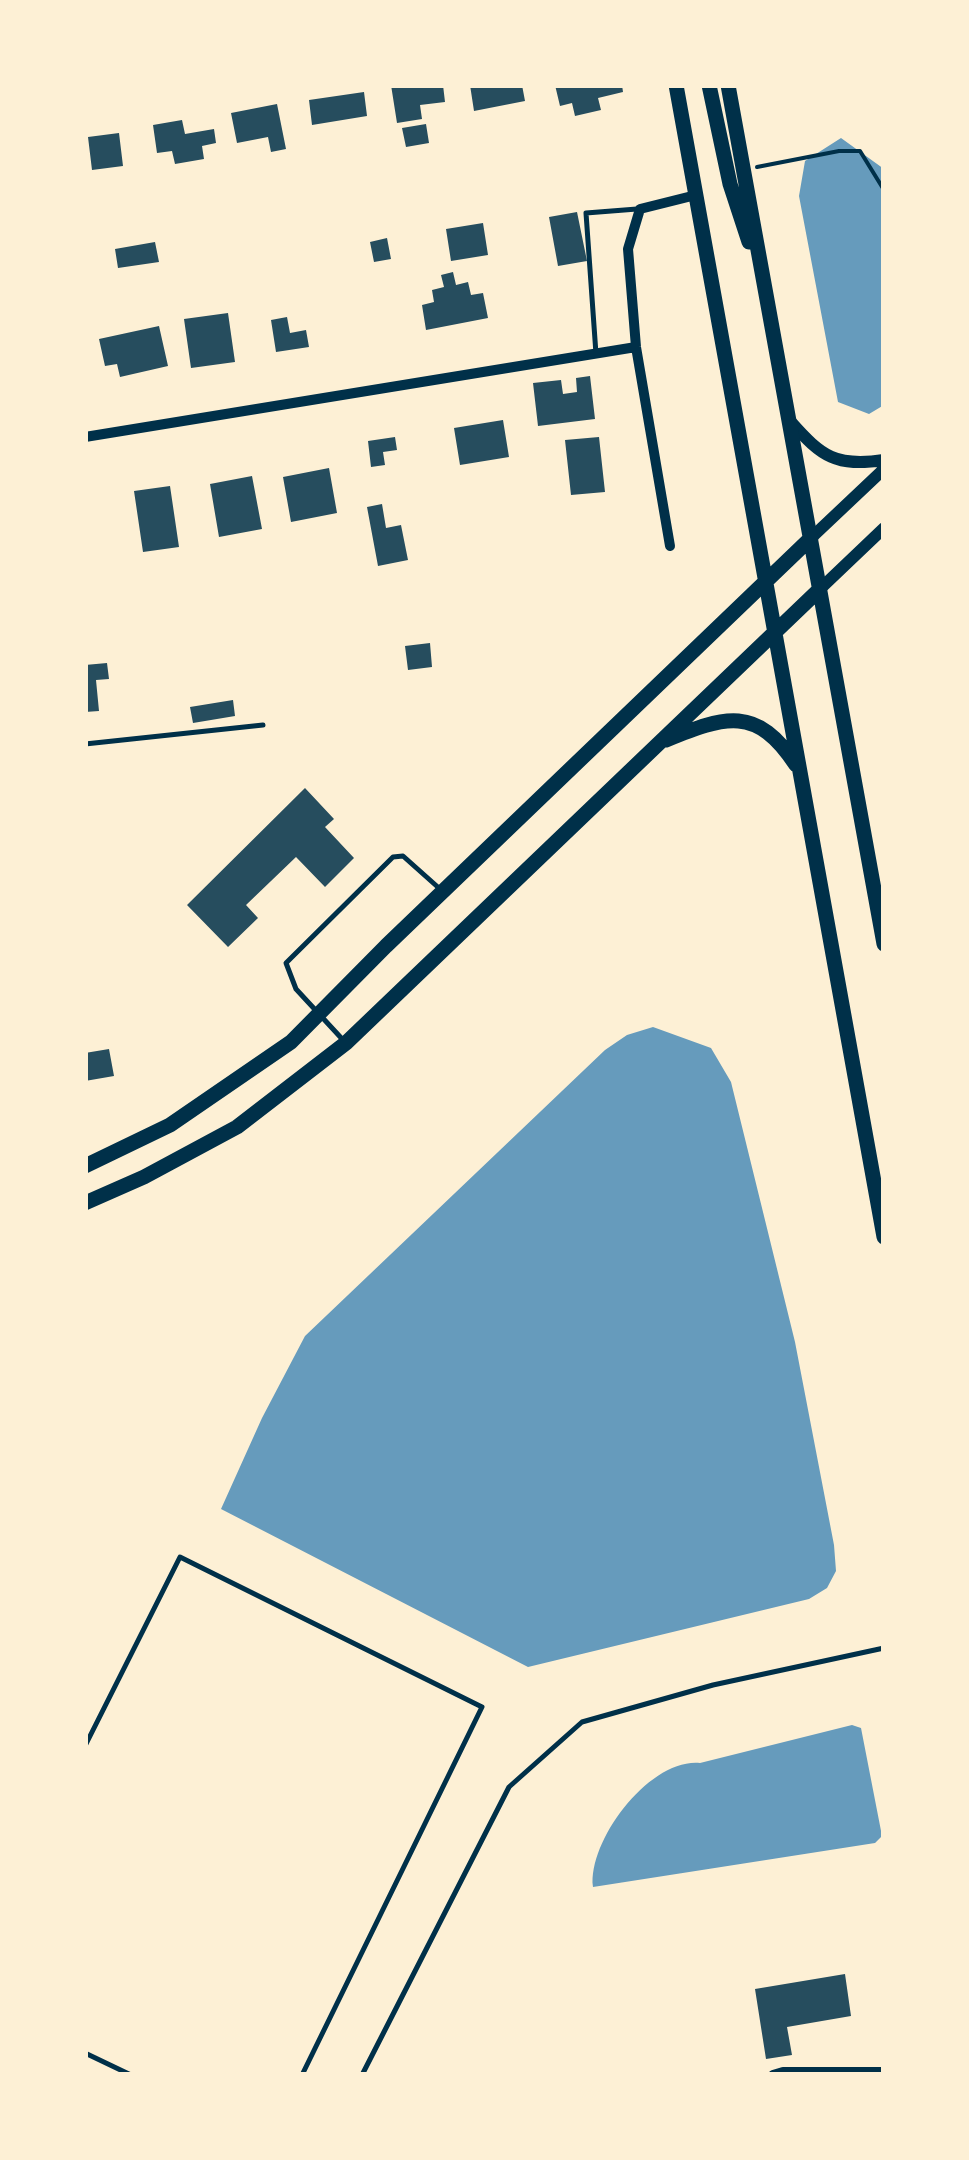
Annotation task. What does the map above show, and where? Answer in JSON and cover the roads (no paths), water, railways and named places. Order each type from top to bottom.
[{"type":"main road","points":[[676,85],[884,1236]]},
{"type":"main road","points":[[709,85],[730,184],[770,308]]},
{"type":"main road","points":[[728,85],[884,944]]},
{"type":"main road","points":[[85,1166],[170,1124],[291,1042],[811,538]]},
{"type":"main road","points":[[85,1203],[144,1178],[237,1127],[346,1043],[820,589]]},
{"type":"main road","points":[[658,744],[706,724],[741,721],[761,727],[780,740],[800,771]]},
{"type":"street","points":[[670,546],[636,347],[628,249],[640,209],[696,195]]},
{"type":"street","points":[[85,437],[636,347]]},
{"type":"street","points":[[791,422],[812,446],[834,460],[855,464],[884,460]]},
{"type":"street","points":[[811,538],[884,469]]},
{"type":"street","points":[[820,589],[884,528]]},
{"type":"street","points":[[772,2075],[884,2072]]},
{"type":"lane","points":[[596,354],[586,213],[640,209]]},
{"type":"lane","points":[[85,744],[264,725]]},
{"type":"lane","points":[[346,1043],[296,989],[286,963],[393,857],[403,856],[443,891]]},
{"type":"lane","points":[[85,1746],[180,1557],[482,1707],[302,2075]]},
{"type":"lane","points":[[362,2075],[509,1787],[582,1722],[713,1684],[884,1648]]},
{"type":"lane","points":[[85,2053],[131,2075]]},
{"type":"water","points":[[841,138],[884,169],[884,405],[869,414],[838,402],[799,196],[805,161]]},
{"type":"water","points":[[653,1027],[711,1048],[731,1082],[795,1342],[836,1571],[827,1588],[809,1599],[528,1667],[221,1509],[305,1336],[605,1050],[627,1035]]},
{"type":"water","points":[[852,1725],[861,1728],[882,1836],[875,1843],[593,1887],[594,1868],[611,1826],[643,1788],[661,1774],[681,1765]]}]
